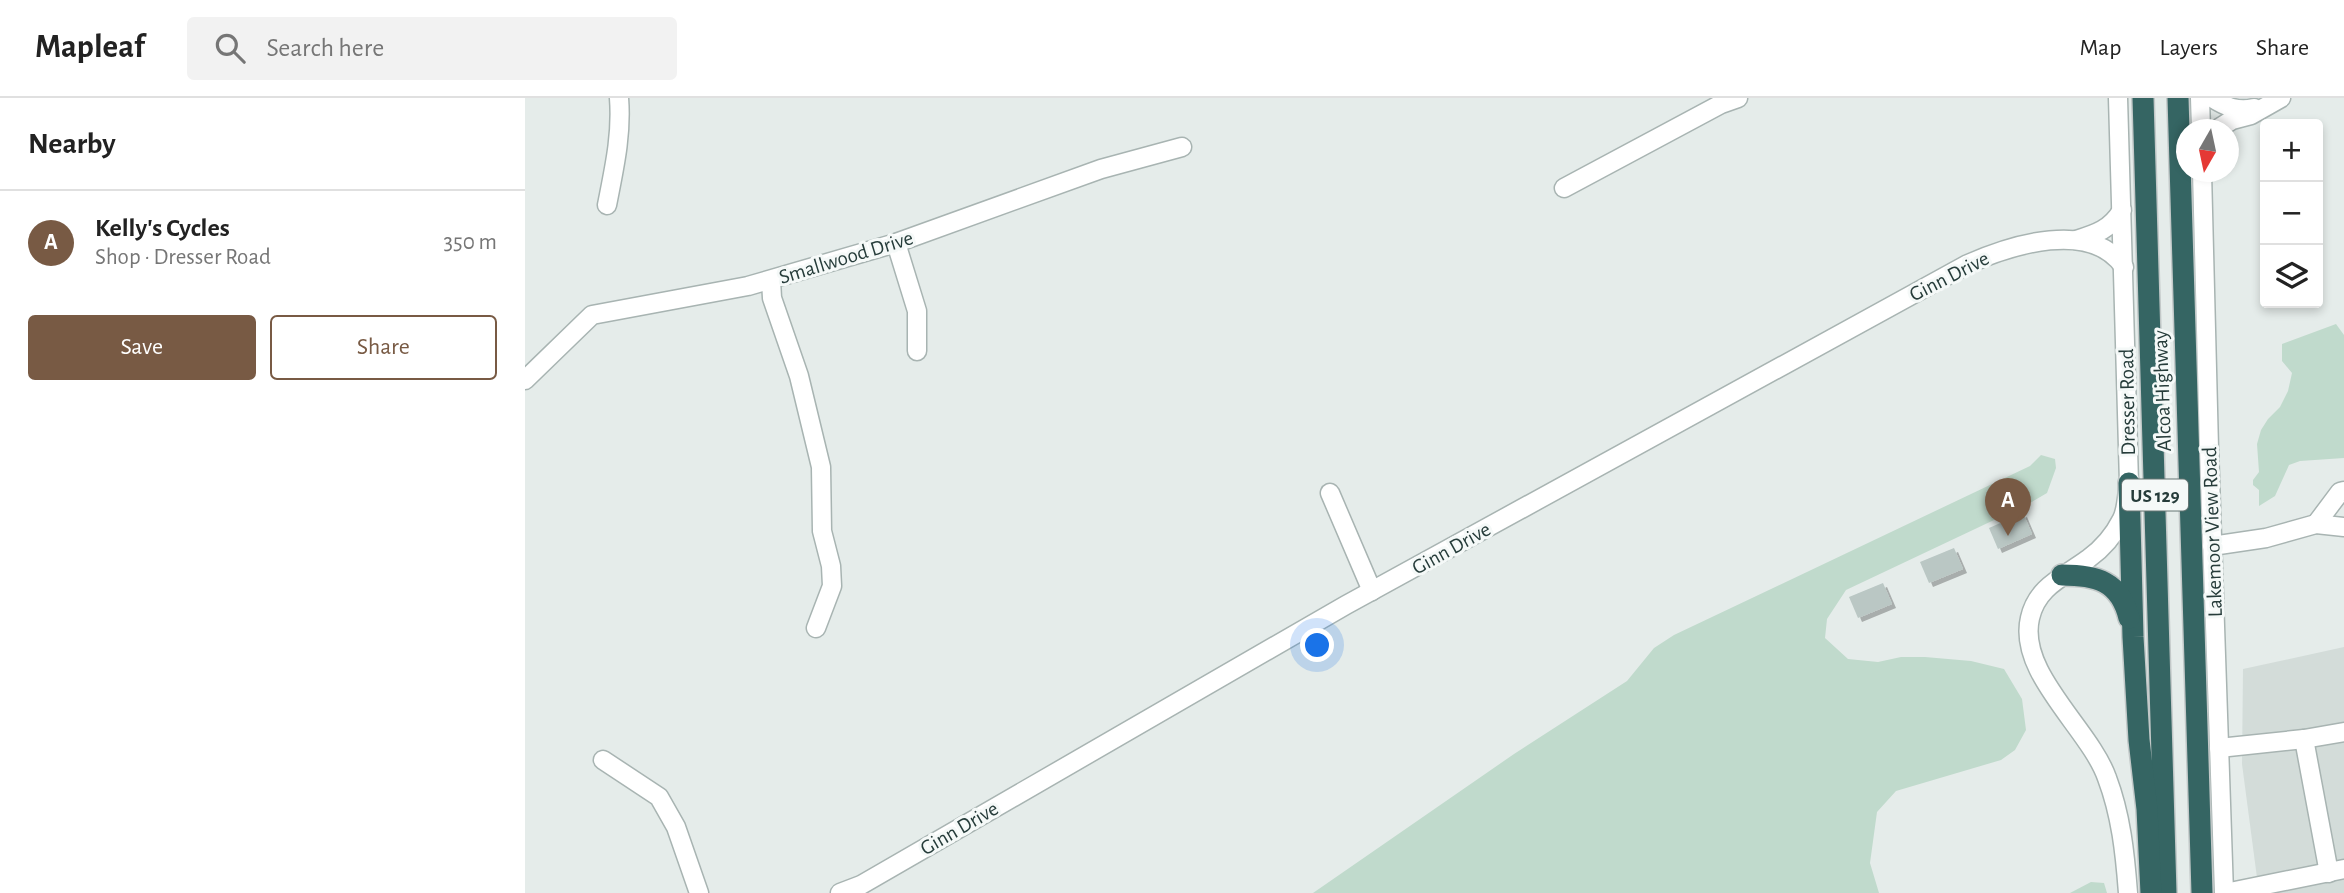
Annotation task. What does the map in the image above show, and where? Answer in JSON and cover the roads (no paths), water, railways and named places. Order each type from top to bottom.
[{"type":"highway","name":"Alcoa Highway","points":[[2143,98],[2166,893]]},
{"type":"highway","name":"Alcoa Highway","points":[[2178,98],[2202,893]]},
{"type":"highway","points":[[2129,483],[2133,637],[2151,893]]},
{"type":"highway","points":[[2062,575],[2084,575],[2109,584],[2127,610],[2133,637]]},
{"type":"street","points":[[607,205],[619,147],[619,98]]},
{"type":"street","name":"Dresser Road","points":[[2118,98],[2129,483],[2123,517],[2111,537],[2091,557],[2043,590],[2030,618],[2029,633],[2031,653],[2107,775],[2121,827],[2127,893]]},
{"type":"street","points":[[2200,98],[2201,119]]},
{"type":"street","points":[[2212,98],[2237,110],[2274,101]]},
{"type":"street","points":[[1564,188],[1726,100]]},
{"type":"street","points":[[2236,119],[2251,115],[2274,101]]},
{"type":"street","name":"Smallwood Drive","points":[[525,380],[592,315],[771,280],[896,243],[1101,169],[1182,147]]},
{"type":"street","name":"Lakemoor View Road","points":[[2202,182],[2225,893]]},
{"type":"street","name":"Ginn Drive","points":[[840,893],[861,885],[1372,591],[1968,264],[2017,246],[2077,240],[2102,232],[2116,220],[2122,210]]},
{"type":"street","name":"Ginn Drive","points":[[2077,240],[2098,245],[2112,253],[2124,267]]},
{"type":"street","points":[[896,243],[917,311],[917,351]]},
{"type":"street","points":[[771,280],[772,298],[799,376],[821,467],[822,531],[831,566],[832,586],[816,628]]},
{"type":"street","points":[[2316,524],[2340,492],[2344,491]]},
{"type":"street","points":[[1330,494],[1372,591]]},
{"type":"street","points":[[2212,546],[2266,538],[2316,524],[2344,527]]},
{"type":"street","points":[[2220,748],[2344,733]]},
{"type":"street","points":[[2225,893],[2336,871],[2304,739]]},
{"type":"street","points":[[603,760],[659,797],[676,827],[699,893]]},
{"type":"place","name":"Kelly's Cycles","points":[[2008,536]]}]
